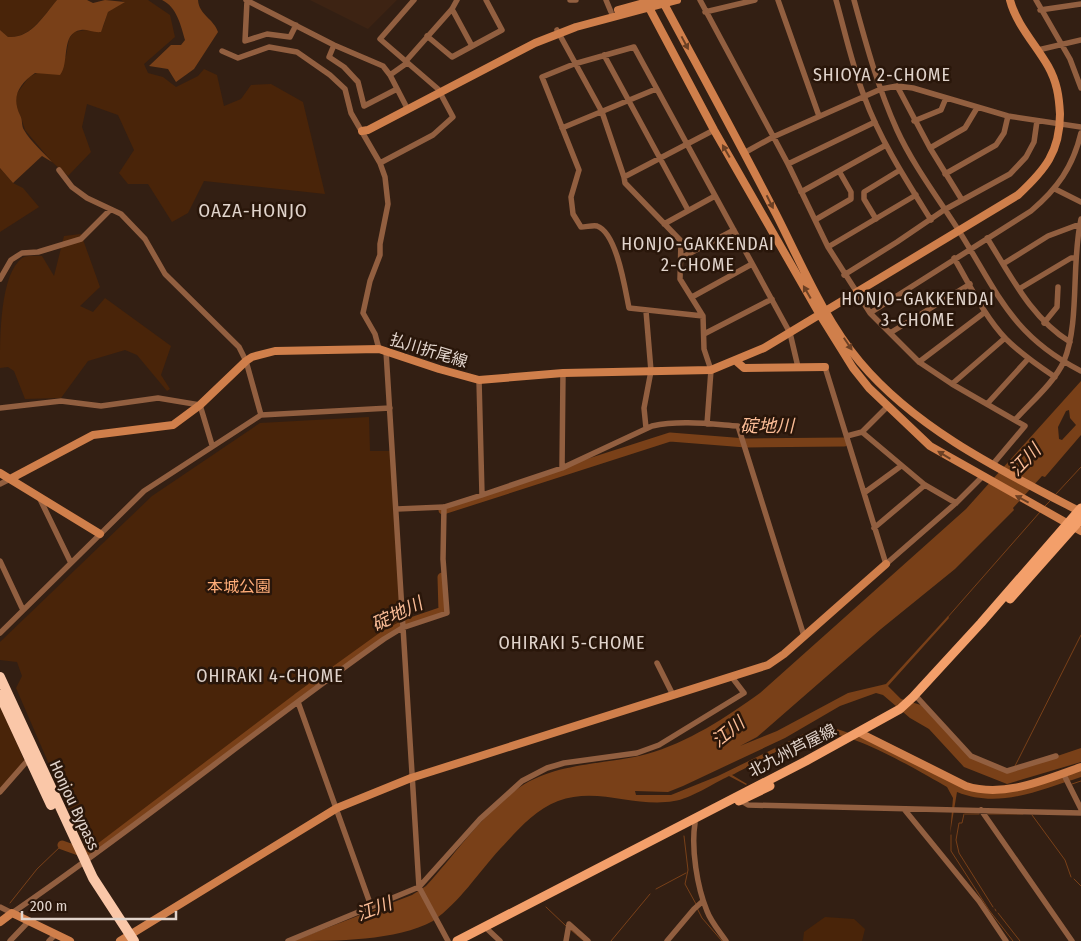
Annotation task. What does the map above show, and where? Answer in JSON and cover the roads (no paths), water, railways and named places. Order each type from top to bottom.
[{"type":"highway","name":"Honjou Bypass","points":[[0,677],[74,846]]},
{"type":"highway","name":"Honjou Bypass","points":[[0,695],[28,760],[83,864],[127,939]]},
{"type":"main road","name":"北九州芦屋線","points":[[469,941],[486,929],[864,734],[902,711],[1074,527],[1080,513]]},
{"type":"main road","name":"北九州芦屋線","points":[[457,941],[486,929],[695,823],[738,798]]},
{"type":"street","points":[[296,25],[290,38],[267,34],[245,41],[247,0],[296,25],[334,45],[383,66],[390,75],[406,106]]},
{"type":"street","points":[[380,163],[433,135],[452,117],[439,91],[380,39],[414,0]]},
{"type":"street","points":[[390,75],[406,62],[452,9],[457,0]]},
{"type":"street","points":[[427,36],[452,57],[502,30],[486,0]]},
{"type":"street","points":[[570,0],[576,0]]},
{"type":"street","points":[[606,0],[611,12]]},
{"type":"street","points":[[557,31],[612,17],[655,0]]},
{"type":"street","points":[[362,131],[368,130],[517,46],[611,12],[676,0]]},
{"type":"street","points":[[700,0],[788,164],[828,247],[870,312],[919,362],[952,384],[1025,426],[996,465]]},
{"type":"street","points":[[705,12],[755,0]]},
{"type":"street","points":[[778,0],[819,116]]},
{"type":"street","points":[[836,0],[864,96],[875,122],[900,170],[931,220]]},
{"type":"street","points":[[854,0],[880,89],[897,132],[944,210],[1020,328],[1035,343],[1081,371]]},
{"type":"street","name":"払川折尾線","points":[[10,479],[93,435],[172,425],[200,405],[246,361],[252,357],[275,351],[382,350],[439,370],[479,380],[563,373],[711,370],[736,360],[790,334],[1018,195],[1039,176],[1054,152],[1060,132],[1059,92],[1048,66],[1010,0]]},
{"type":"street","points":[[1036,0],[1040,10],[1079,75],[1081,88]]},
{"type":"street","points":[[663,2],[744,152],[823,313],[860,362],[894,396],[941,434],[1080,513]]},
{"type":"street","points":[[647,4],[714,130],[854,368],[888,407],[930,446],[1074,527]]},
{"type":"street","points":[[1040,10],[1081,4]]},
{"type":"street","points":[[452,9],[472,46]]},
{"type":"street","points":[[557,31],[602,112],[625,183],[681,241],[680,279],[703,316],[704,349],[711,370],[707,424]]},
{"type":"street","points":[[1038,50],[1081,40]]},
{"type":"street","points":[[334,45],[328,57],[344,66],[358,82],[364,106],[397,90]]},
{"type":"street","points":[[703,316],[628,308],[620,265],[606,234],[597,226],[581,227],[573,214],[571,197],[579,170],[542,77],[574,64],[634,46],[790,334],[798,367]]},
{"type":"street","points":[[222,50],[238,58],[269,47],[297,52],[330,75],[345,89],[351,113],[380,163],[385,177],[388,204],[380,244],[380,255],[370,281],[363,313],[382,350],[390,408],[419,887],[425,895],[448,941]]},
{"type":"street","points":[[604,55],[688,210]]},
{"type":"street","points":[[744,152],[880,89],[897,86],[913,88],[1008,116],[1081,127]]},
{"type":"street","points":[[897,86],[914,121],[962,200]]},
{"type":"street","points":[[562,128],[656,89]]},
{"type":"street","points":[[362,131],[406,106],[439,91]]},
{"type":"street","points":[[914,121],[941,110],[946,98]]},
{"type":"street","points":[[930,148],[965,128],[977,108]]},
{"type":"street","points":[[945,174],[996,145],[1004,133],[1008,116]]},
{"type":"street","points":[[844,274],[944,210],[1010,174],[1026,157],[1034,142],[1037,121]]},
{"type":"street","points":[[788,164],[875,122]]},
{"type":"street","points":[[624,177],[714,130]]},
{"type":"street","points":[[870,312],[969,248],[1031,211],[1055,189],[1071,165],[1081,133]]},
{"type":"street","points":[[801,192],[886,145]]},
{"type":"street","points":[[58,170],[72,187],[87,198],[121,214],[145,239],[164,274],[239,347],[246,361],[261,415]]},
{"type":"street","points":[[876,219],[864,199],[864,192],[900,170]]},
{"type":"street","points":[[815,220],[851,199],[851,192],[839,171]]},
{"type":"street","points":[[1055,189],[1081,202]]},
{"type":"street","points":[[828,247],[916,195]]},
{"type":"street","points":[[664,224],[715,196]]},
{"type":"street","points":[[0,279],[11,260],[22,253],[38,252],[81,239],[110,210]]},
{"type":"street","points":[[1003,264],[1048,236],[1080,221]]},
{"type":"street","points":[[1015,420],[1055,377],[1064,361],[1070,342],[1075,258],[1080,221]]},
{"type":"street","points":[[682,258],[734,230]]},
{"type":"street","points":[[987,238],[1030,308],[1044,323],[1070,342]]},
{"type":"street","points":[[954,258],[985,312],[1005,338],[1028,359],[1055,377]]},
{"type":"street","points":[[1019,290],[1071,258],[1075,258]]},
{"type":"street","points":[[692,298],[752,264]]},
{"type":"street","points":[[890,334],[970,284]]},
{"type":"street","points":[[1044,323],[1057,307],[1058,287]]},
{"type":"street","points":[[704,334],[772,299]]},
{"type":"street","points":[[646,311],[651,371],[644,408],[646,428]]},
{"type":"street","points":[[919,362],[985,312]]},
{"type":"street","points":[[952,384],[1005,338]]},
{"type":"street","points":[[987,404],[1028,359]]},
{"type":"street","points":[[736,360],[744,368],[825,367],[886,564]]},
{"type":"street","points":[[562,468],[563,373]]},
{"type":"street","points":[[479,380],[482,495]]},
{"type":"street","points":[[0,408],[61,401],[101,406],[158,398],[200,405],[212,445]]},
{"type":"street","points":[[847,436],[862,432],[888,407]]},
{"type":"street","points":[[0,633],[144,491],[212,445],[261,415],[390,408]]},
{"type":"street","points":[[397,508],[444,507],[482,495],[562,468],[646,428],[662,424],[738,426],[741,430],[804,636]]},
{"type":"street","points":[[862,432],[900,466],[925,485],[956,504]]},
{"type":"street","points":[[864,493],[900,466]]},
{"type":"street","points":[[0,472],[100,534]]},
{"type":"street","points":[[127,939],[337,808],[411,778],[768,665],[784,654],[984,478]]},
{"type":"street","points":[[0,484],[10,479]]},
{"type":"street","points":[[874,528],[925,485]]},
{"type":"street","points":[[40,497],[71,564]]},
{"type":"street","points":[[0,922],[83,864],[384,638],[402,628],[447,613],[443,559],[444,507]]},
{"type":"street","points":[[0,561],[23,610]]},
{"type":"street","points":[[658,663],[673,695]]},
{"type":"street","points":[[288,941],[419,887],[480,819],[522,781],[547,768],[564,763],[637,753],[659,744],[744,694],[730,676]]},
{"type":"street","points":[[916,698],[971,756],[1007,771],[1056,756]]},
{"type":"street","points":[[298,702],[371,906]]},
{"type":"street","points":[[864,734],[966,786],[977,789],[1003,790],[1063,774],[1081,767]]},
{"type":"street","points":[[0,792],[28,760]]},
{"type":"street","points":[[738,798],[748,805],[1081,811],[1063,774]]},
{"type":"street","points":[[904,809],[979,901],[1006,941]]},
{"type":"street","points":[[981,810],[1072,941]]},
{"type":"street","points":[[695,823],[694,850],[703,901],[707,913],[726,941]]},
{"type":"street","points":[[666,941],[703,901]]},
{"type":"street","points":[[0,907],[70,941]]},
{"type":"street","points":[[10,941],[29,921]]},
{"type":"street","points":[[566,941],[569,924],[588,941]]},
{"type":"street","points":[[486,929],[500,941]]},
{"type":"street","points":[[49,941],[56,934]]},
{"type":"water","points":[[57,0],[87,0],[93,3],[105,0],[125,2],[108,12],[101,32],[81,30],[74,32],[68,42],[65,63],[60,75],[35,73],[21,86],[16,102],[23,128],[52,162],[42,156],[13,183],[0,168],[0,30],[8,37],[24,34],[42,19]]},
{"type":"water","points":[[162,0],[198,0],[201,10],[218,32],[194,69],[176,82],[168,69],[149,66],[171,45],[181,45],[185,40],[175,12]]},
{"type":"water","name":"江川","points":[[1081,381],[1081,435],[1045,477],[1042,476],[1013,508],[1014,510],[955,569],[881,629],[757,737],[740,746],[777,731],[848,693],[886,684],[948,616],[949,618],[888,686],[901,699],[921,705],[970,757],[1007,773],[1081,748],[1081,762],[1007,784],[964,767],[929,729],[910,718],[883,695],[876,693],[840,706],[785,738],[683,786],[668,792],[635,791],[636,795],[671,795],[718,776],[810,731],[834,728],[872,741],[983,793],[1081,771],[1081,777],[1035,792],[1004,798],[988,799],[957,792],[950,834],[953,798],[947,787],[903,762],[867,745],[835,734],[822,733],[791,744],[732,775],[746,785],[729,776],[694,794],[674,801],[645,802],[602,796],[587,796],[573,797],[549,805],[519,828],[452,905],[433,921],[418,928],[402,933],[365,938],[293,941],[412,895],[426,886],[494,809],[520,787],[534,779],[565,768],[647,754],[677,743],[720,720],[760,693],[966,509]],"holes":[[[1069,410],[1070,418],[1076,425],[1062,440],[1059,439],[1058,427],[1066,411]]]},
{"type":"waterway","name":"碇地川","points":[[443,510],[670,437],[746,443],[844,442]]},
{"type":"waterway","points":[[1056,494],[1081,467]]},
{"type":"waterway","points":[[1044,507],[1050,501]]},
{"type":"waterway","points":[[947,618],[1040,512]]},
{"type":"waterway","name":"碇地川","points":[[62,845],[90,855],[297,698],[383,636],[405,624],[443,611],[442,577]]},
{"type":"waterway","points":[[1015,766],[1081,635]]},
{"type":"waterway","points":[[1072,784],[1081,781]]},
{"type":"waterway","points":[[964,814],[962,823],[959,823],[956,840],[959,853],[993,907]]},
{"type":"waterway","points":[[965,814],[979,814]]},
{"type":"waterway","points":[[988,814],[1023,814]]},
{"type":"waterway","points":[[1032,815],[1065,860],[1071,877]]},
{"type":"waterway","points":[[951,835],[951,851],[989,910],[1013,941]]},
{"type":"waterway","points":[[684,836],[688,870],[685,884],[696,904]]},
{"type":"waterway","name":"碇地川","points":[[10,903],[37,869],[62,845]]},
{"type":"waterway","points":[[656,889],[686,873]]},
{"type":"waterway","points":[[1074,879],[1081,886]]},
{"type":"waterway","points":[[611,941],[650,894]]},
{"type":"waterway","points":[[546,907],[566,926]]},
{"type":"waterway","points":[[697,908],[702,918],[722,941]]},
{"type":"waterway","points":[[998,913],[1020,941]]},
{"type":"waterway","points":[[571,930],[584,941]]},
{"type":"district","name":"SHIOYA 2-CHOME","points":[[882,75]]},
{"type":"district","name":"OAZA-HONJO","points":[[253,210]]},
{"type":"district","name":"HONJO-GAKKENDAI 2-CHOME","points":[[698,254]]},
{"type":"district","name":"HONJO-GAKKENDAI 3-CHOME","points":[[918,309]]},
{"type":"district","name":"OHIRAKI 5-CHOME","points":[[572,643]]},
{"type":"district","name":"OHIRAKI 4-CHOME","points":[[270,676]]},
{"type":"park label","name":"本城公園","points":[[239,586]]}]
